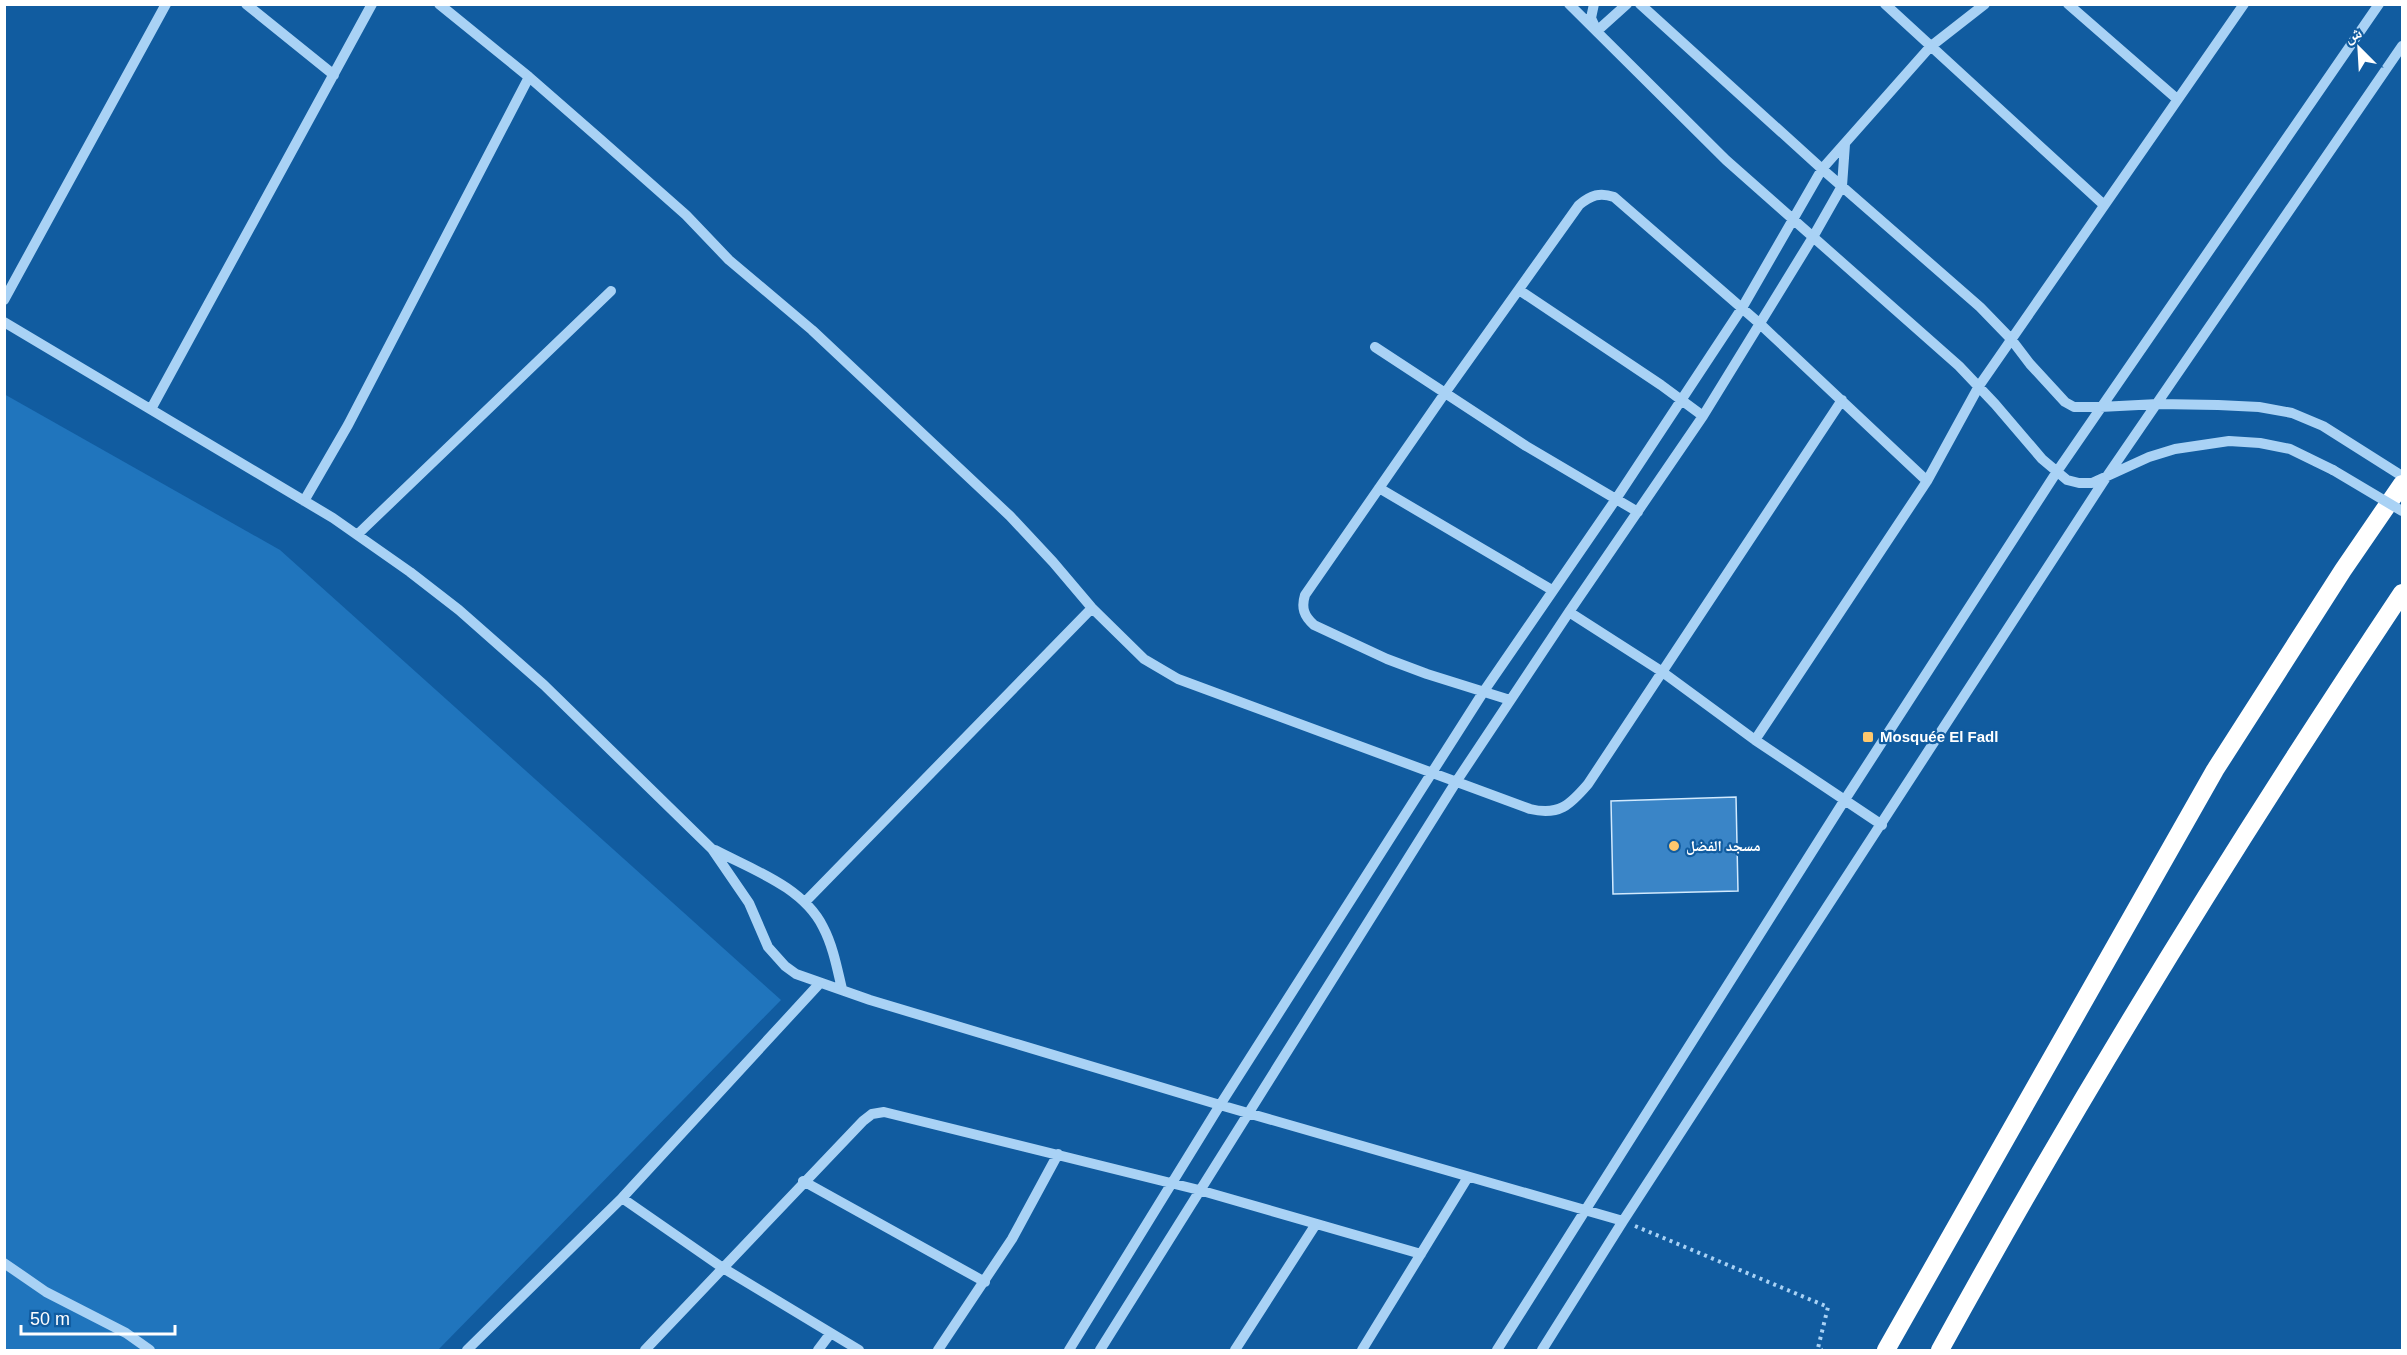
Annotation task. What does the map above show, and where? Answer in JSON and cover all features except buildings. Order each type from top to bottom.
[{"type":"highway","points":[[1886,1350],[2215,770],[2343,570],[2403,484]]},
{"type":"highway","points":[[1941,1350],[1995,1251],[2167,961],[2333,697],[2403,593]]},
{"type":"street","points":[[4,300],[166,4]]},
{"type":"street","points":[[246,4],[334,75]]},
{"type":"street","points":[[151,409],[372,4]]},
{"type":"street","points":[[439,4],[529,77],[686,215],[729,260],[812,330],[1010,516],[1092,608],[1144,659],[1178,679],[1536,811],[1553,811],[1562,808],[1573,801],[1588,784],[1842,399]]},
{"type":"street","points":[[1569,4],[1726,160],[1979,386],[2056,473],[2067,480],[2092,483],[2149,457],[2175,449],[2229,441],[2260,443],[2290,449],[2403,511]]},
{"type":"street","points":[[1594,4],[1591,18],[1597,31]]},
{"type":"street","points":[[1597,31],[1627,4]]},
{"type":"street","points":[[1640,4],[1822,169],[1980,307],[2065,402],[2074,407],[2158,404],[2259,407],[2292,413],[2323,426],[2403,476]]},
{"type":"street","points":[[1885,4],[2103,205]]},
{"type":"street","points":[[1069,1350],[1173,1185],[1220,1105],[1484,691],[1616,499],[1742,308],[1822,169],[1930,46],[1985,4]]},
{"type":"street","points":[[2068,4],[2177,99]]},
{"type":"street","points":[[1755,740],[1927,481],[1979,386],[2244,4]]},
{"type":"street","points":[[1497,1350],[1844,801],[2056,473],[2379,4]]},
{"type":"street","points":[[1542,1350],[1623,1221],[2105,479],[2403,46]]},
{"type":"street","points":[[304,501],[373,378],[529,77]]},
{"type":"street","points":[[1100,1350],[1456,783],[1702,416],[1813,237],[1842,186],[1845,144]]},
{"type":"street","points":[[1510,700],[1387,659],[1314,625],[1305,616],[1303,603],[1305,595],[1445,393],[1579,206],[1588,198],[1606,194],[1614,197],[1759,323],[1927,481]]},
{"type":"street","points":[[1519,290],[1682,400],[1702,416]]},
{"type":"street","points":[[358,534],[611,291]]},
{"type":"street","points":[[4,322],[358,534],[410,572],[500,645],[712,849],[738,884],[749,903],[762,936],[776,957],[796,974],[870,1000],[1220,1105],[1623,1221]]},
{"type":"street","points":[[1375,347],[1526,446],[1638,512]]},
{"type":"street","points":[[1379,488],[1552,590]]},
{"type":"street","points":[[805,902],[1092,608]]},
{"type":"street","points":[[1569,612],[1661,671],[1755,740],[1882,825]]},
{"type":"street","points":[[712,849],[784,886],[805,902],[823,926],[829,939],[842,989]]},
{"type":"street","points":[[467,1350],[622,1198],[820,982]]},
{"type":"street","points":[[645,1350],[863,1120],[884,1112],[1199,1190],[1421,1254]]},
{"type":"street","points":[[938,1350],[1012,1239],[1058,1154]]},
{"type":"street","points":[[1362,1350],[1468,1177]]},
{"type":"street","points":[[803,1181],[985,1282]]},
{"type":"street","points":[[622,1198],[723,1268],[858,1350]]},
{"type":"street","points":[[1235,1350],[1316,1224]]},
{"type":"street","points":[[4,1263],[46,1292],[126,1333],[150,1350]]},
{"type":"street","points":[[818,1350],[830,1334]]},
{"type":"path","points":[[1623,1221],[1828,1307],[1820,1349]]},
{"type":"shaded area","points":[[4,394],[280,550],[781,1000],[438,1350],[5,1350]]},
{"type":"place","name":"Mosquée El Fadl","points":[[1868,737]]},
{"type":"place","name":"مسجد الفضل","points":[[1674,846]]}]
